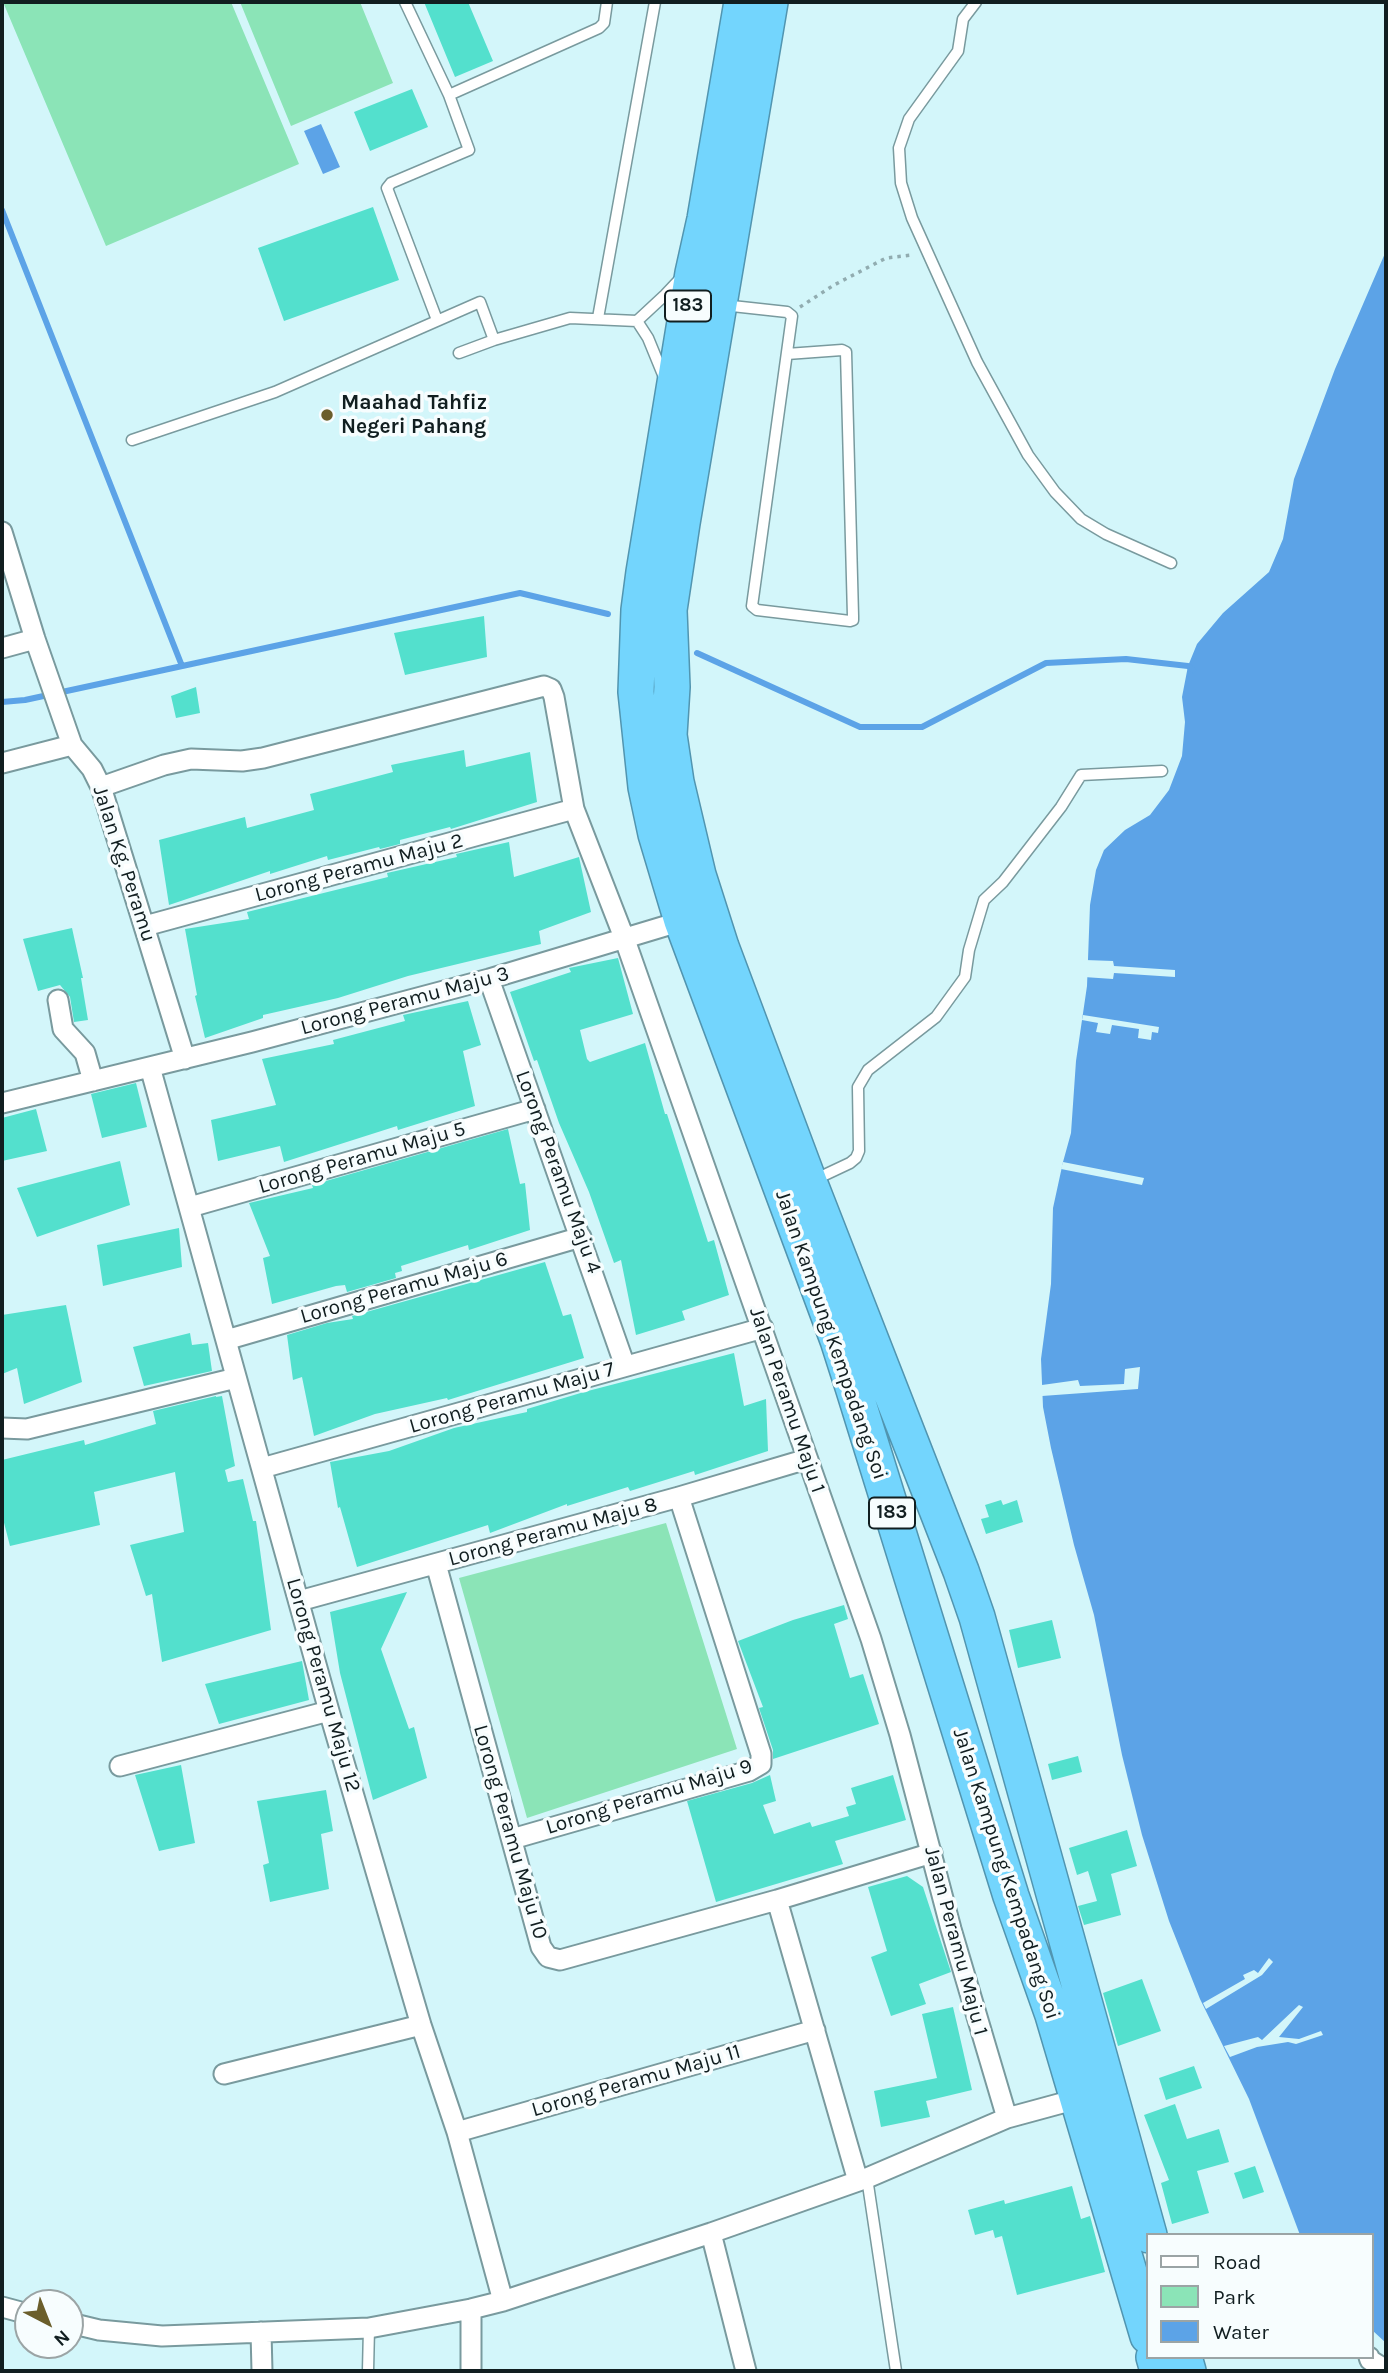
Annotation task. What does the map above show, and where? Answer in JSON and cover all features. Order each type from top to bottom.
[{"type":"highway","name":"183","points":[[654,610],[672,401],[742,2]]},
{"type":"highway","name":"183","points":[[654,610],[681,523],[770,2]]},
{"type":"highway","name":"Jalan Kampung Kempadang Soi","points":[[654,610],[672,687],[669,735],[676,782],[695,863],[721,947],[809,1182],[977,1616],[1148,2233]]},
{"type":"highway","name":"Jalan Kampung Kempadang Soi","points":[[654,610],[636,692],[646,787],[656,834],[682,921],[838,1340],[1011,1896],[1053,2015],[1146,2329]]},
{"type":"highway","points":[[927,1629],[933,1591],[940,1586],[948,1586],[954,1590],[977,1616]]},
{"type":"street","name":"Jalan Kg. Peramu","points":[[2,532],[72,746],[92,769],[101,787],[185,1059]]},
{"type":"street","points":[[2,648],[35,639]]},
{"type":"street","name":"Jalan Peramu Maju 1","points":[[101,787],[164,765],[191,759],[242,761],[263,758],[544,686],[551,690],[574,809],[625,940],[871,1639],[951,1929],[1007,2118]]},
{"type":"street","points":[[2,763],[72,746]]},
{"type":"street","name":"Lorong Peramu Maju 2","points":[[145,926],[574,809]]},
{"type":"street","name":"Lorong Peramu Maju 3","points":[[2,1103],[185,1059],[489,979],[682,921]]},
{"type":"street","name":"Lorong Peramu Maju 4","points":[[489,979],[625,1366]]},
{"type":"street","points":[[58,1000],[63,1029],[85,1053],[93,1081]]},
{"type":"street","name":"Lorong Peramu Maju 12","points":[[150,1067],[329,1712],[421,2025],[457,2132],[503,2301]]},
{"type":"street","name":"Lorong Peramu Maju 5","points":[[190,1207],[535,1109]]},
{"type":"street","name":"Lorong Peramu Maju 6","points":[[226,1340],[581,1237]]},
{"type":"street","name":"Lorong Peramu Maju 7","points":[[262,1468],[763,1328]]},
{"type":"street","points":[[2,1428],[38,1427],[236,1378]]},
{"type":"street","name":"Lorong Peramu Maju 8","points":[[299,1601],[679,1497],[807,1459]]},
{"type":"street","name":"Lorong Peramu Maju 9","points":[[512,1839],[749,1771],[761,1765],[761,1754],[679,1497]]},
{"type":"street","name":"Lorong Peramu Maju 10","points":[[436,1564],[541,1947],[548,1957],[560,1960],[777,1900],[932,1853]]},
{"type":"street","points":[[120,1766],[329,1712]]},
{"type":"street","points":[[777,1900],[863,2180]]},
{"type":"street","points":[[224,2074],[421,2025]]},
{"type":"street","name":"Lorong Peramu Maju 11","points":[[457,2132],[815,2030]]},
{"type":"street","points":[[84,2326],[162,2336],[369,2328],[471,2309],[503,2301],[863,2180],[1007,2118],[1077,2099]]},
{"type":"street","points":[[711,2232],[746,2371]]},
{"type":"street","points":[[471,2309],[471,2371]]},
{"type":"street","points":[[261,2332],[262,2371]]},
{"type":"street","points":[[1370,2359],[1386,2370]]},
{"type":"lane","points":[[405,2],[449,95],[468,150],[391,183],[387,188],[437,320]]},
{"type":"lane","points":[[449,95],[599,28],[604,23],[607,2]]},
{"type":"lane","points":[[598,318],[655,2]]},
{"type":"lane","points":[[976,2],[963,19],[958,51],[909,119],[899,148],[901,183],[912,218],[977,362],[1028,455],[1055,492],[1081,519],[1106,534],[1171,563]]},
{"type":"lane","points":[[459,353],[570,318],[637,321],[680,279],[693,258],[705,219]]},
{"type":"lane","points":[[132,440],[275,392],[480,302],[494,340]]},
{"type":"lane","points":[[719,305],[788,313],[792,316],[786,354],[752,606],[757,610],[849,621],[853,620],[853,616],[846,352],[842,350],[786,354]]},
{"type":"lane","points":[[637,321],[657,355],[672,401]]},
{"type":"lane","points":[[809,1182],[850,1164],[856,1158],[859,1151],[858,1087],[868,1070],[936,1017],[965,976],[969,950],[984,900],[1003,882],[1061,807],[1081,775],[1162,771]]},
{"type":"lane","points":[[863,2180],[895,2371]]},
{"type":"lane","points":[[368,2371],[369,2328]]},
{"type":"path","points":[[788,313],[886,258],[928,253]]},
{"type":"green space","points":[[3,2],[231,2],[299,164],[106,246]]},
{"type":"green space","points":[[240,2],[360,2],[393,83],[291,126]]},
{"type":"green space","points":[[666,1523],[737,1749],[527,1818],[459,1578]]},
{"type":"water","points":[[321,124],[340,167],[323,174],[304,131]]},
{"type":"water","points":[[1386,251],[1386,2343],[1374,2332],[1374,2233],[1299,2233],[1249,2099],[1200,1999],[1169,1921],[1142,1835],[1122,1755],[1094,1615],[1051,1448],[1043,1407],[1041,1359],[1051,1284],[1053,1208],[1071,1133],[1076,1061],[1087,986],[1090,905],[1096,870],[1104,850],[1125,830],[1150,815],[1169,790],[1182,756],[1185,722],[1182,697],[1188,666],[1197,644],[1223,613],[1269,572],[1283,539],[1294,479],[1335,369]]},
{"type":"pier","points":[[1085,960],[1113,961],[1114,966],[1175,970],[1175,977],[1114,973],[1113,979],[1084,977]]},
{"type":"pier","points":[[1083,1015],[1159,1027],[1158,1033],[1152,1032],[1151,1040],[1138,1038],[1139,1029],[1112,1025],[1110,1034],[1096,1032],[1098,1023],[1082,1020]]},
{"type":"pier","points":[[1063,1162],[1144,1178],[1142,1185],[1061,1169]]},
{"type":"pier","points":[[1140,1367],[1138,1389],[1042,1396],[1042,1385],[1078,1380],[1080,1386],[1124,1384],[1125,1369]]},
{"type":"pier","points":[[1269,1958],[1273,1962],[1262,1975],[1206,2009],[1203,2003],[1245,1979],[1243,1975],[1254,1970],[1258,1973]]},
{"type":"pier","points":[[1299,2005],[1303,2007],[1279,2037],[1299,2039],[1321,2031],[1323,2035],[1296,2044],[1288,2042],[1257,2047],[1230,2057],[1224,2046],[1258,2037],[1262,2040]]},
{"type":"building","points":[[424,2],[468,2],[493,61],[455,77]]},
{"type":"building","points":[[412,89],[428,127],[370,151],[354,112]]},
{"type":"building","points":[[373,207],[399,280],[284,321],[258,248]]},
{"type":"building","points":[[484,616],[487,657],[405,675],[394,633]]},
{"type":"building","points":[[196,687],[200,713],[176,718],[171,696]]},
{"type":"building","points":[[464,750],[466,767],[530,752],[537,802],[451,829],[450,827],[400,840],[400,844],[328,860],[327,856],[270,874],[270,871],[169,905],[159,840],[245,817],[247,828],[314,810],[310,794],[393,772],[391,765]]},
{"type":"building","points":[[509,842],[514,877],[579,857],[591,912],[539,931],[541,944],[263,1015],[263,1018],[205,1038],[195,996],[197,995],[185,929],[249,919],[247,912],[388,877],[387,873]]},
{"type":"building","points":[[72,928],[83,978],[88,1020],[74,1022],[70,997],[60,985],[38,991],[23,939]]},
{"type":"building","points":[[618,958],[633,1014],[580,1030],[587,1059],[590,1062],[645,1043],[665,1114],[708,1242],[714,1240],[729,1295],[682,1311],[685,1320],[636,1335],[621,1260],[614,1263],[537,1060],[534,1061],[510,992],[571,972],[569,968]]},
{"type":"building","points":[[468,1001],[481,1045],[463,1051],[475,1106],[398,1130],[397,1126],[284,1162],[280,1146],[218,1161],[211,1120],[276,1105],[262,1059],[334,1044],[333,1040],[405,1021],[403,1015]]},
{"type":"building","points":[[136,1083],[147,1127],[102,1138],[91,1094]]},
{"type":"building","points":[[36,1109],[47,1151],[2,1161],[2,1118]]},
{"type":"building","points":[[508,1129],[520,1184],[525,1183],[530,1230],[469,1250],[468,1245],[401,1266],[402,1271],[395,1273],[396,1278],[347,1292],[345,1285],[336,1286],[272,1304],[263,1258],[270,1256],[249,1203],[313,1188],[312,1185]]},
{"type":"building","points":[[120,1161],[130,1205],[37,1237],[17,1188]]},
{"type":"building","points":[[179,1228],[182,1267],[103,1286],[97,1245]]},
{"type":"building","points":[[545,1262],[563,1316],[571,1314],[584,1358],[448,1400],[447,1398],[375,1414],[314,1436],[302,1377],[293,1380],[287,1335],[327,1323],[353,1319],[352,1316]]},
{"type":"building","points":[[66,1305],[82,1382],[24,1404],[17,1368],[2,1374],[2,1315]]},
{"type":"building","points":[[190,1333],[192,1345],[208,1343],[212,1371],[144,1386],[133,1347]]},
{"type":"building","points":[[734,1353],[744,1406],[766,1399],[768,1451],[695,1475],[694,1471],[630,1491],[628,1487],[567,1504],[490,1533],[488,1525],[357,1567],[340,1507],[338,1508],[330,1462],[389,1451],[454,1428],[527,1412],[527,1409],[584,1392]]},
{"type":"building","points":[[222,1396],[235,1466],[225,1470],[228,1482],[243,1479],[253,1521],[256,1521],[271,1630],[162,1662],[152,1594],[146,1596],[130,1545],[184,1532],[175,1472],[94,1492],[100,1525],[10,1546],[2,1515],[2,1460],[84,1440],[85,1445],[156,1424],[153,1411]]},
{"type":"building","points":[[1001,1500],[1003,1505],[1017,1500],[1023,1522],[986,1534],[981,1519],[989,1517],[985,1505]]},
{"type":"building","points":[[407,1592],[381,1649],[409,1729],[414,1727],[427,1778],[373,1800],[340,1673],[330,1612]]},
{"type":"building","points":[[844,1605],[848,1619],[834,1624],[850,1678],[863,1674],[879,1724],[773,1759],[773,1750],[759,1708],[763,1707],[738,1641],[793,1620]]},
{"type":"building","points":[[1052,1620],[1061,1658],[1018,1668],[1009,1630]]},
{"type":"building","points":[[302,1661],[309,1700],[219,1724],[205,1684]]},
{"type":"building","points":[[1078,1756],[1082,1772],[1052,1780],[1048,1764]]},
{"type":"building","points":[[181,1765],[195,1843],[159,1851],[135,1775]]},
{"type":"building","points":[[770,1775],[776,1801],[763,1805],[774,1834],[810,1822],[812,1827],[849,1816],[846,1807],[856,1804],[851,1788],[893,1775],[906,1820],[835,1841],[843,1864],[716,1902],[687,1801],[752,1783]]},
{"type":"building","points":[[326,1790],[333,1831],[321,1834],[329,1889],[270,1902],[263,1865],[269,1863],[257,1801]]},
{"type":"building","points":[[1127,1830],[1137,1866],[1111,1874],[1121,1915],[1084,1925],[1078,1906],[1097,1901],[1088,1871],[1077,1875],[1069,1848]]},
{"type":"building","points":[[907,1876],[923,1887],[951,1972],[919,1984],[926,2004],[891,2016],[871,1957],[887,1951],[868,1887]]},
{"type":"building","points":[[1142,1979],[1161,2031],[1118,2046],[1103,1993]]},
{"type":"building","points":[[953,2007],[972,2090],[926,2101],[930,2117],[881,2127],[874,2091],[937,2078],[922,2014]]},
{"type":"building","points":[[1194,2066],[1202,2088],[1166,2100],[1159,2078]]},
{"type":"building","points":[[1175,2104],[1187,2139],[1219,2129],[1229,2162],[1197,2171],[1209,2213],[1172,2224],[1161,2183],[1169,2180],[1144,2115]]},
{"type":"building","points":[[1255,2166],[1264,2192],[1243,2199],[1234,2173]]},
{"type":"building","points":[[1072,2186],[1081,2219],[1090,2216],[1105,2272],[1017,2295],[1002,2236],[995,2238],[993,2230],[975,2235],[968,2210],[1004,2200],[1005,2204]]},
{"type":"waterway","points":[[2,210],[182,666]]},
{"type":"waterway","points":[[2,702],[25,700],[520,593],[608,614]]},
{"type":"waterway","points":[[697,653],[860,727],[922,727],[1046,663],[1126,659],[1188,666],[1193,670]]},
{"type":"place","name":"Maahad Tahfiz Negeri Pahang","points":[[327,415]]}]
